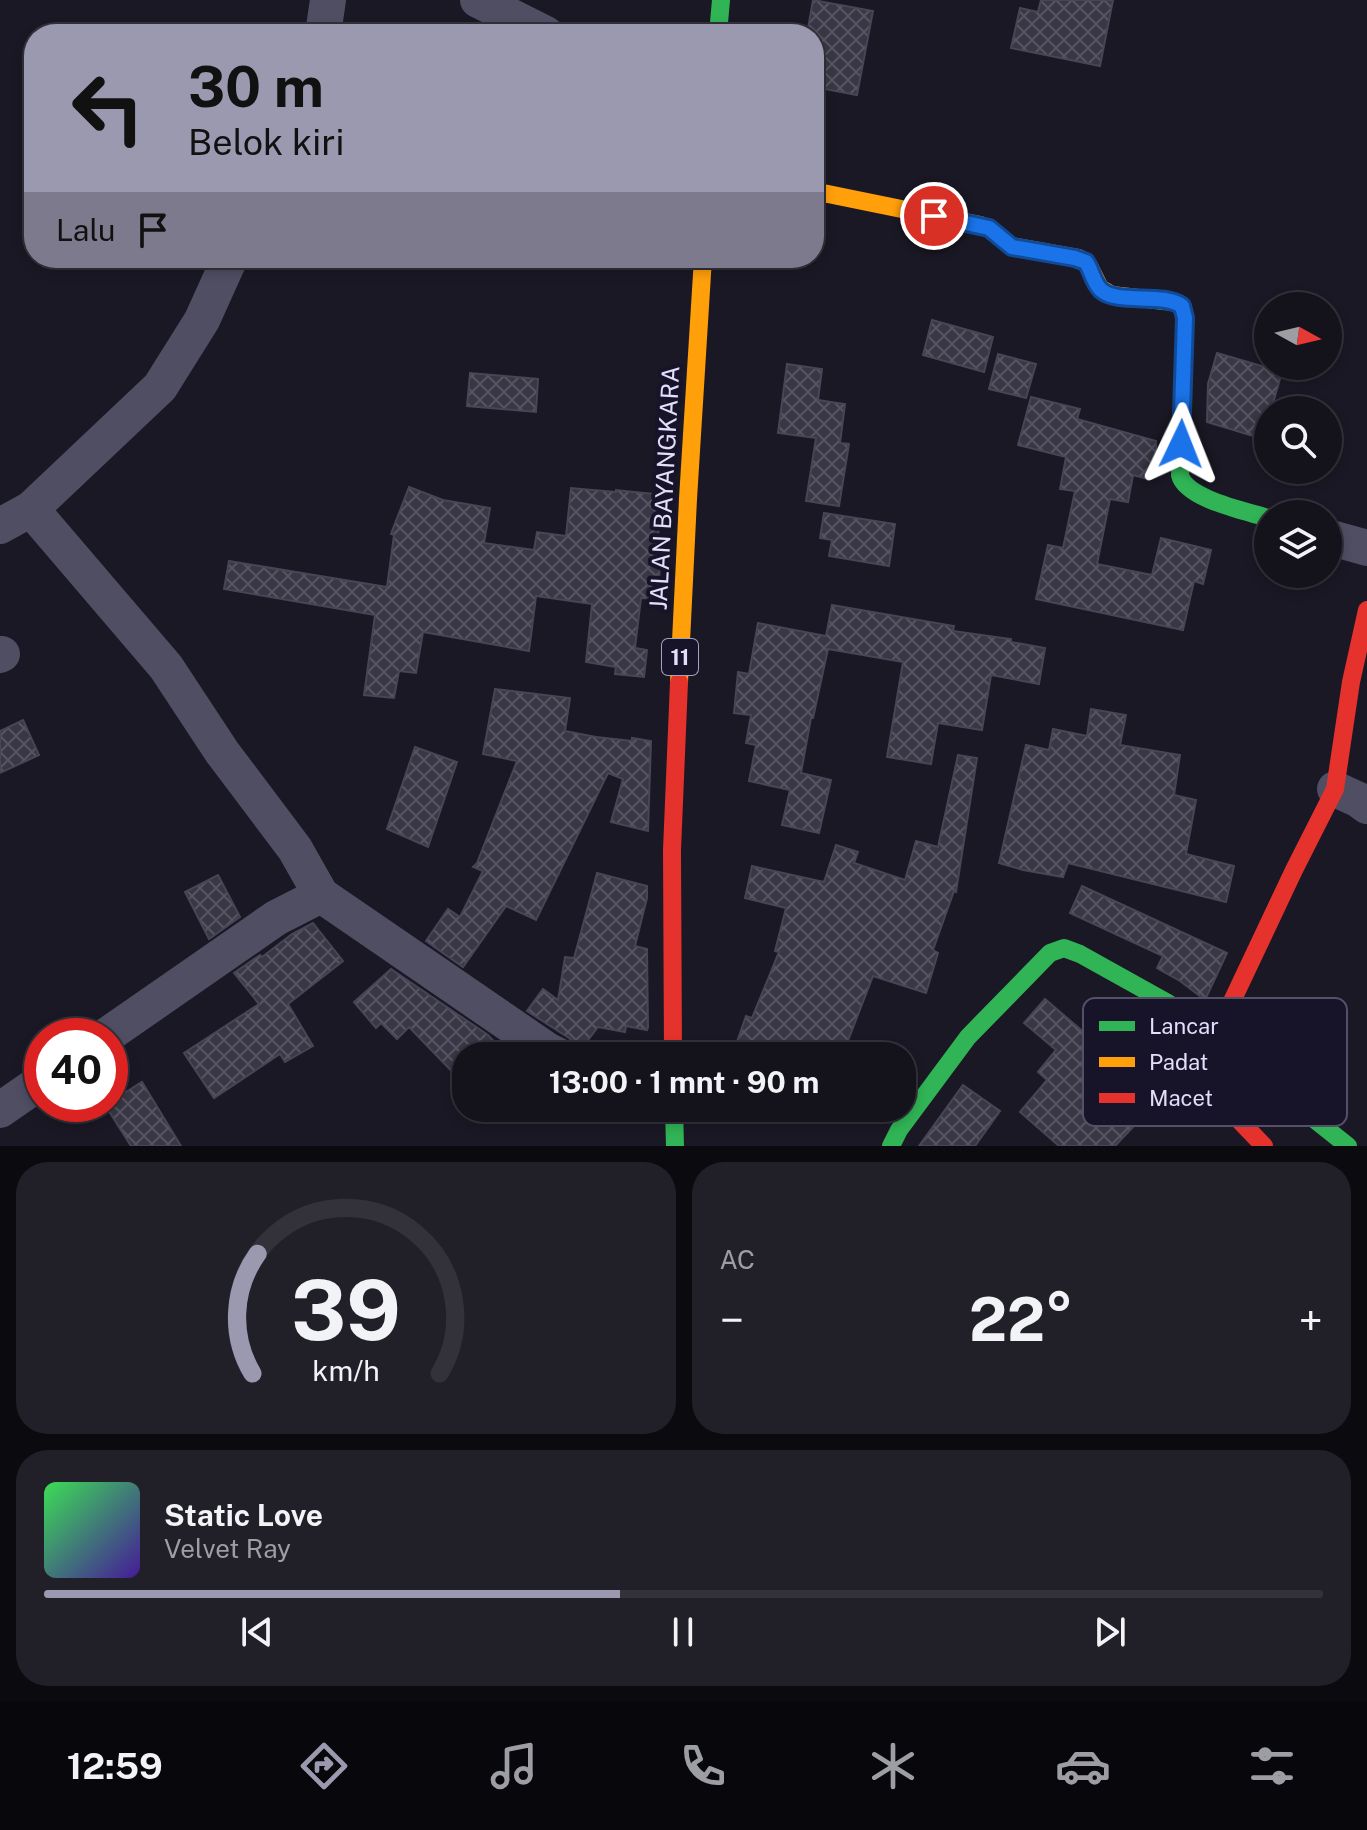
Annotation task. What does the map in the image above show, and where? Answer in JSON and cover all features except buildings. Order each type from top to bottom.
[{"type":"main road","points":[[719,24],[721,0]]},
{"type":"main road","points":[[824,194],[980,225],[989,228],[1012,247],[1086,262],[1096,283],[1105,293],[1178,303],[1185,318],[1182,483],[1198,495],[1254,513]]},
{"type":"main road","name":"JALAN BAYANGKARA","points":[[673,1042],[675,770],[702,268]]},
{"type":"main road","points":[[1234,998],[1335,789],[1351,682],[1367,610]]},
{"type":"main road","points":[[891,1146],[899,1130],[968,1037],[1050,953],[1064,948],[1080,954],[1159,998]]},
{"type":"main road","points":[[674,1122],[675,1146]]},
{"type":"main road","points":[[1245,1126],[1264,1146]]},
{"type":"main road","points":[[1323,1126],[1348,1146]]},
{"type":"street","points":[[324,24],[328,0]]},
{"type":"street","points":[[478,0],[526,24]]},
{"type":"street","points":[[0,526],[31,509],[160,387],[202,320],[225,268]]},
{"type":"street","points":[[31,509],[166,667],[222,752],[295,849],[321,895],[535,1042]]},
{"type":"street","points":[[1342,541],[1367,548]]},
{"type":"street","points":[[1335,789],[1367,806]]},
{"type":"street","points":[[128,1021],[276,918],[321,895]]},
{"type":"street","points":[[0,1110],[24,1093]]},
{"type":"traffic: fast","points":[[719,24],[721,0]]},
{"type":"traffic: fast","points":[[1156,300],[1178,304],[1185,318],[1180,475],[1193,491],[1254,514]]},
{"type":"traffic: fast","points":[[891,1146],[899,1130],[968,1037],[1050,953],[1064,948],[1080,954],[1159,998]]},
{"type":"traffic: fast","points":[[674,1122],[675,1146]]},
{"type":"traffic: fast","points":[[1323,1126],[1348,1146]]},
{"type":"traffic: slow","points":[[824,194],[980,225],[1011,246],[1079,258],[1089,266],[1100,288],[1112,295],[1156,300]]},
{"type":"traffic: slow","points":[[679,682],[702,268]]},
{"type":"traffic: jam","points":[[1234,998],[1335,789],[1351,682],[1367,610]]},
{"type":"traffic: jam","points":[[673,1042],[672,850],[679,682]]},
{"type":"traffic: jam","points":[[1245,1126],[1264,1146]]},
{"type":"route","points":[[934,216],[989,228],[1012,247],[1086,262],[1105,293],[1171,301],[1182,306],[1185,318],[1181,444]]}]
